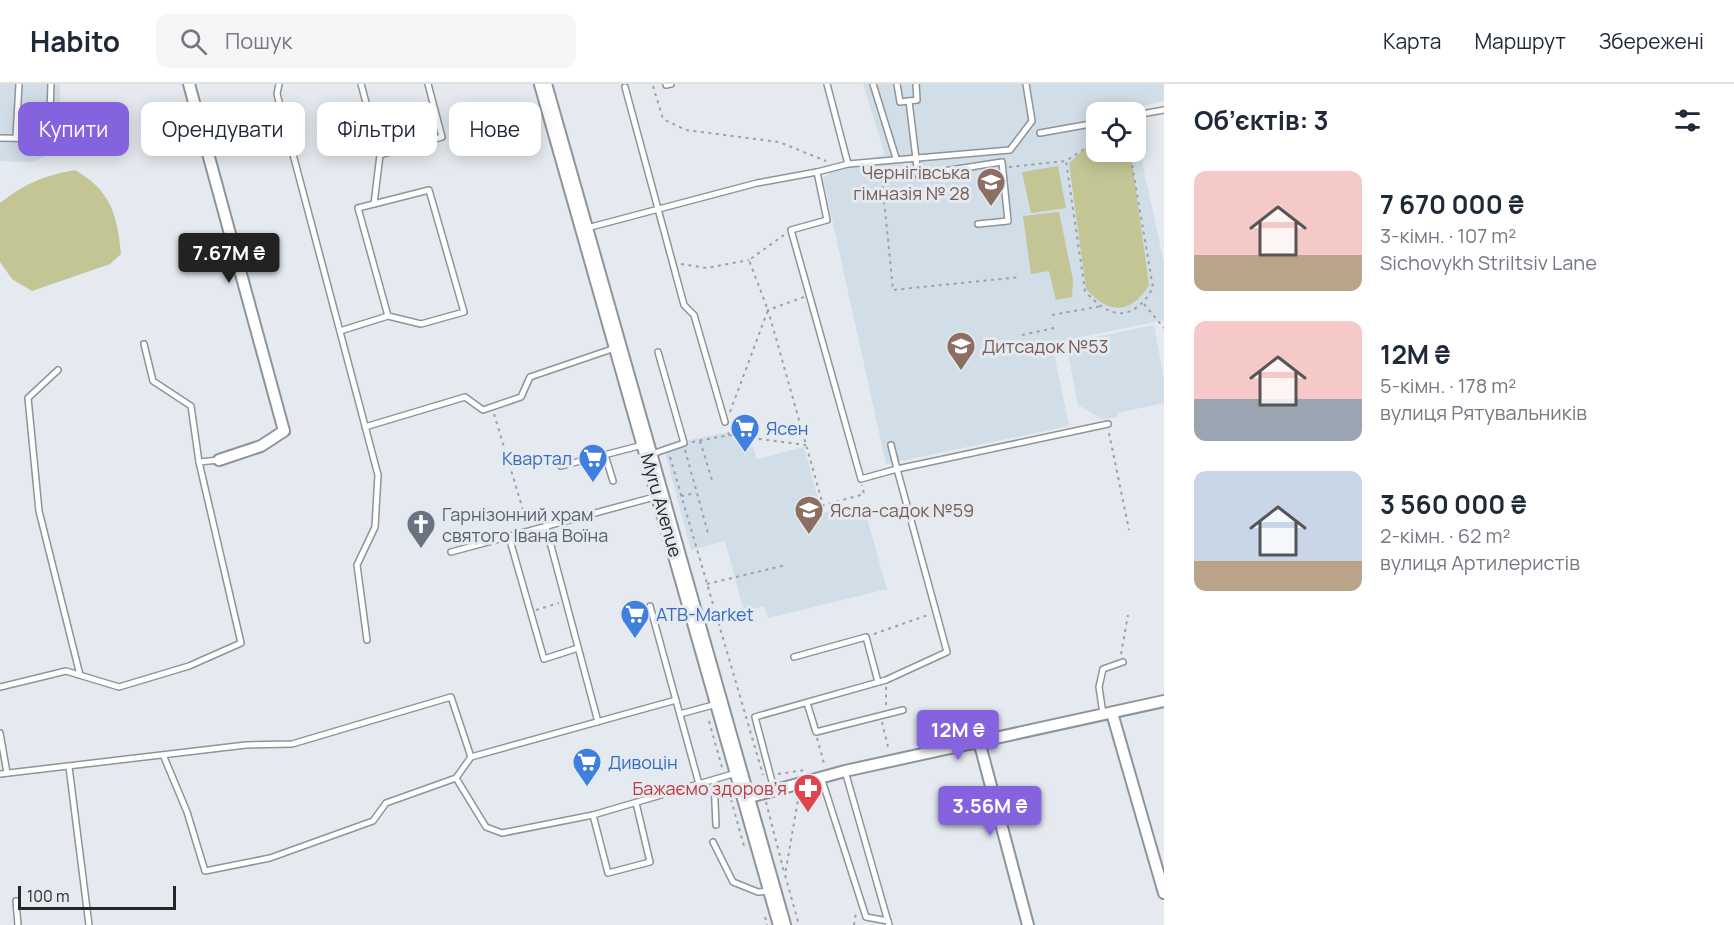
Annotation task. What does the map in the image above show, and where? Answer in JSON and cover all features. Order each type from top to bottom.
[{"type":"main road","name":"Myru Avenue","points":[[543,84],[660,496],[712,705],[732,775],[746,798],[772,891],[796,925]]},
{"type":"street","points":[[189,84],[284,431],[261,446],[219,460]]},
{"type":"street","points":[[746,798],[824,779],[845,771],[892,763],[979,741],[1164,701]]},
{"type":"street","points":[[1108,714],[1164,893]]},
{"type":"street","points":[[979,741],[1028,925]]},
{"type":"lane","points":[[16,138],[19,84]]},
{"type":"lane","points":[[0,138],[49,139],[51,84]]},
{"type":"lane","points":[[279,84],[277,94],[378,475],[375,527],[357,565],[367,640]]},
{"type":"lane","points":[[361,84],[366,102]]},
{"type":"lane","points":[[428,84],[433,102]]},
{"type":"lane","points":[[827,84],[848,164]]},
{"type":"lane","points":[[873,84],[896,159]]},
{"type":"lane","points":[[897,84],[900,102],[917,100],[916,84]]},
{"type":"lane","points":[[583,228],[657,211],[757,183],[848,164],[1010,150],[1032,121],[1026,84]]},
{"type":"lane","points":[[625,87],[684,305],[694,315],[725,422]]},
{"type":"lane","points":[[909,100],[918,159],[918,175],[1002,165]]},
{"type":"lane","points":[[1146,113],[1164,110]]},
{"type":"lane","points":[[437,118],[442,137],[437,138]]},
{"type":"lane","points":[[1040,133],[1086,125]]},
{"type":"lane","points":[[978,224],[1008,221],[1001,150]]},
{"type":"lane","points":[[374,204],[380,156]]},
{"type":"lane","points":[[817,172],[827,220],[791,230],[861,479],[897,469],[1108,424]]},
{"type":"lane","points":[[340,331],[388,316],[421,324],[464,312],[429,190],[358,208],[388,316]]},
{"type":"lane","points":[[0,687],[66,671],[119,687],[189,666],[241,643],[199,462],[191,406],[153,381],[144,344]]},
{"type":"lane","points":[[365,427],[465,397],[483,410],[521,397],[530,377],[617,348]]},
{"type":"lane","points":[[561,466],[605,455],[668,448],[684,443],[658,352]]},
{"type":"lane","points":[[58,370],[28,398],[39,511],[80,675]]},
{"type":"lane","points":[[769,791],[755,717],[886,680],[947,652],[891,445]]},
{"type":"lane","points":[[605,455],[613,482]]},
{"type":"lane","points":[[199,462],[219,460]]},
{"type":"lane","points":[[451,552],[660,496]]},
{"type":"lane","points":[[546,527],[598,722]]},
{"type":"lane","points":[[509,537],[544,659],[578,648]]},
{"type":"lane","points":[[650,606],[699,784]]},
{"type":"lane","points":[[794,657],[866,637],[878,682]]},
{"type":"lane","points":[[1108,714],[1099,687],[1103,669],[1122,662]]},
{"type":"lane","points":[[0,733],[3,774],[246,746],[292,744],[451,697],[471,757]]},
{"type":"lane","points":[[164,757],[187,812],[205,871],[270,858],[373,821],[387,803],[456,778],[471,757],[676,700]]},
{"type":"lane","points":[[807,703],[816,732],[903,710]]},
{"type":"lane","points":[[680,714],[712,705]]},
{"type":"lane","points":[[69,767],[89,925]]},
{"type":"lane","points":[[845,771],[888,923]]},
{"type":"lane","points":[[456,778],[486,827],[502,833],[593,815],[732,775]]},
{"type":"lane","points":[[824,779],[866,917],[888,923]]},
{"type":"lane","points":[[714,780],[716,825]]},
{"type":"lane","points":[[593,815],[608,873],[650,862],[636,803]]},
{"type":"lane","points":[[712,842],[733,882],[758,892],[772,891]]},
{"type":"lane","points":[[16,901],[18,925]]},
{"type":"path","points":[[653,86],[663,119],[686,130],[779,142],[839,166]]},
{"type":"path","points":[[1002,165],[1066,160],[1086,147]]},
{"type":"path","points":[[879,160],[893,290],[1020,277]]},
{"type":"path","points":[[1066,160],[1085,291],[1113,312],[1131,313],[1144,304],[1153,288],[1132,162]]},
{"type":"path","points":[[882,179],[918,175]]},
{"type":"path","points":[[672,262],[707,268],[749,260],[791,230]]},
{"type":"path","points":[[749,260],[768,310],[823,505]]},
{"type":"path","points":[[729,435],[725,422],[768,310],[809,295]]},
{"type":"path","points":[[1144,304],[1164,328]]},
{"type":"path","points":[[1052,315],[1103,306]]},
{"type":"path","points":[[1022,335],[1054,328]]},
{"type":"path","points":[[492,406],[530,532]]},
{"type":"path","points":[[1108,424],[1129,530]]},
{"type":"path","points":[[708,533],[684,443],[729,435],[808,446]]},
{"type":"path","points":[[700,441],[712,480]]},
{"type":"path","points":[[668,448],[761,775]]},
{"type":"path","points":[[800,512],[864,494],[861,479]]},
{"type":"path","points":[[681,496],[697,492]]},
{"type":"path","points":[[706,584],[786,565]]},
{"type":"path","points":[[530,611],[566,601]]},
{"type":"path","points":[[866,637],[935,612]]},
{"type":"path","points":[[1122,662],[1128,615]]},
{"type":"path","points":[[886,680],[883,715],[892,763]]},
{"type":"path","points":[[712,705],[732,775],[745,846]]},
{"type":"path","points":[[785,875],[799,794],[824,779],[816,732]]},
{"type":"path","points":[[769,791],[796,925]]},
{"type":"path","points":[[764,914],[767,925]]},
{"type":"shaded area","points":[[0,84],[60,84],[60,102],[18,102],[18,156],[45,156],[32,162],[0,161]]},
{"type":"shaded area","points":[[863,84],[1164,84],[1164,101],[1146,105],[1146,102],[1086,102],[1086,162],[1142,162],[1164,263],[1164,320],[1052,343],[1069,426],[886,464],[823,178],[839,166],[885,155]]},
{"type":"shaded area","points":[[1154,325],[1164,380],[1164,403],[1117,413],[1118,417],[1102,419],[1078,405],[1066,343]]},
{"type":"shaded area","name":"Ясла-садок №59","points":[[724,433],[746,438],[752,445],[757,459],[804,447],[822,513],[863,504],[887,589],[768,618],[764,606],[744,612],[725,541],[691,550],[663,445]]},
{"type":"green space","points":[[1085,148],[1086,162],[1132,162],[1149,285],[1135,302],[1119,308],[1103,303],[1086,289],[1069,163]]},
{"type":"green space","points":[[1058,166],[1066,208],[1031,213],[1022,172]]},
{"type":"green space","points":[[75,170],[97,186],[110,205],[117,227],[121,254],[110,264],[32,291],[12,279],[0,262],[0,203],[35,181]]},
{"type":"green space","points":[[1059,212],[1073,280],[1072,297],[1056,300],[1049,271],[1031,274],[1023,216]]},
{"type":"place","name":"Чернігівська гімназія № 28","points":[[991,208]]},
{"type":"place","name":"Дитсадок №53","points":[[961,372]]},
{"type":"place","name":"Ясен","points":[[745,454]]},
{"type":"place","name":"Квартал","points":[[593,484]]},
{"type":"place","name":"Ясла-садок №59","points":[[809,536]]},
{"type":"place","name":"Гарнізонний храм святого Івана Воїна","points":[[421,550]]},
{"type":"place","name":"ATB-Market","points":[[635,640]]},
{"type":"place","name":"Дивоцін","points":[[587,788]]},
{"type":"place","name":"Бажаємо здоров’я","points":[[808,814]]}]
